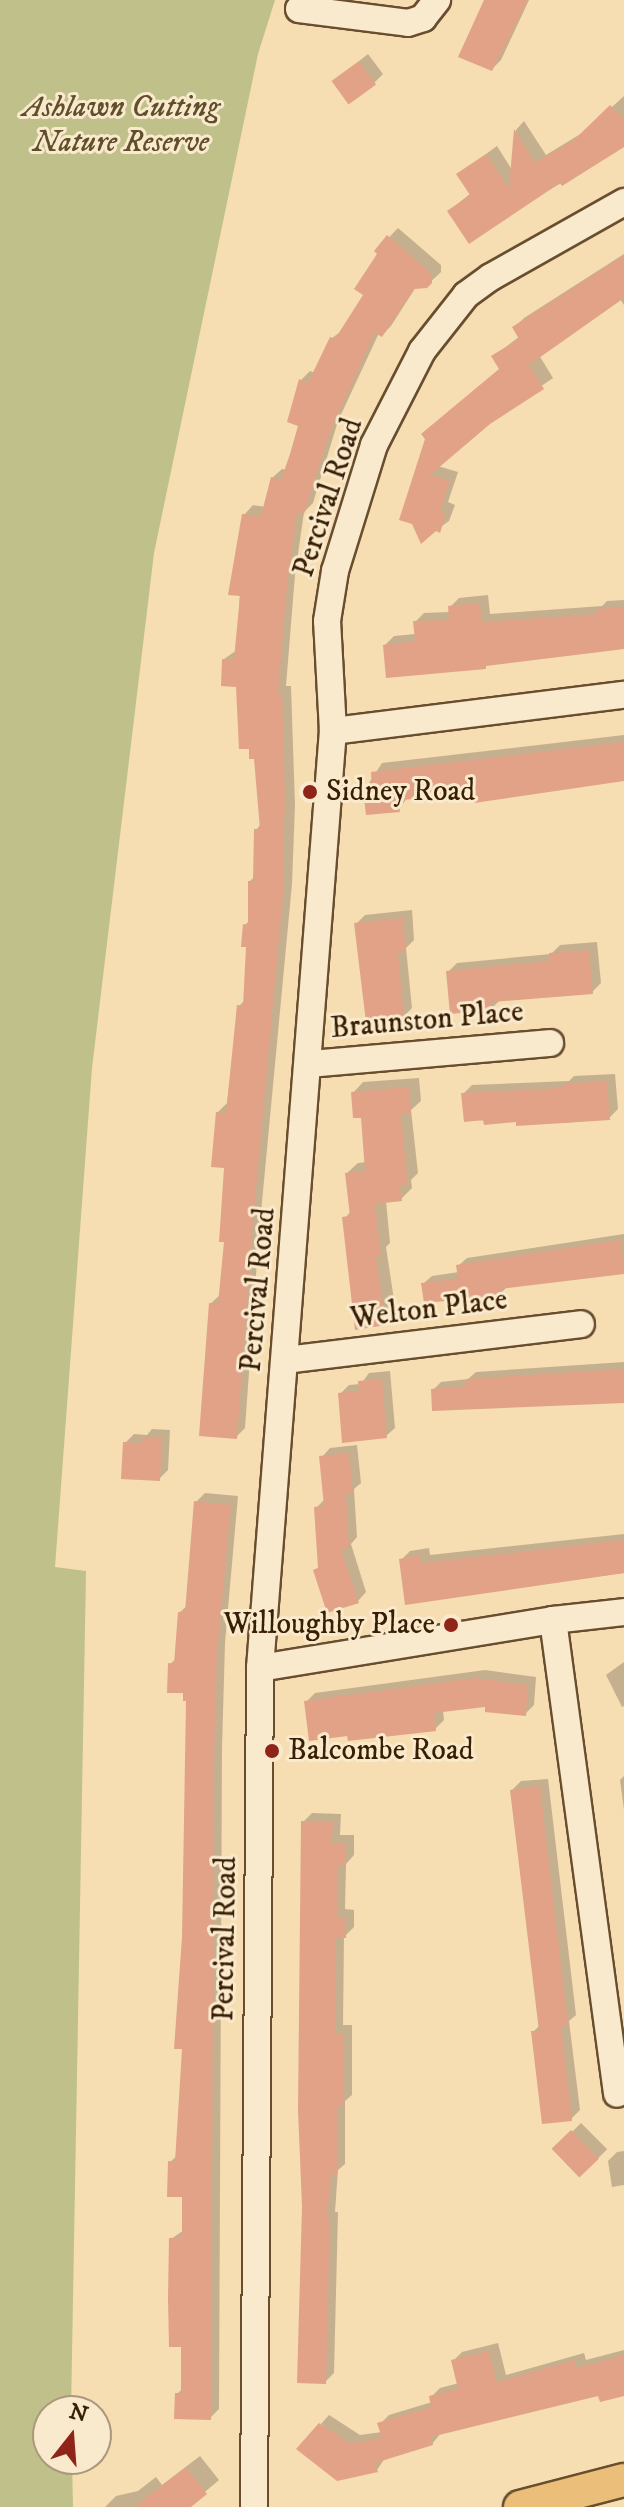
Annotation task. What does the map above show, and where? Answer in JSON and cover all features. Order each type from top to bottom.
[{"type":"main road","points":[[520,2507],[624,2480]]},
{"type":"street","points":[[299,9],[408,23],[423,18],[437,0]]},
{"type":"street","name":"Percival Road","points":[[254,2507],[260,1668],[310,1064],[333,731],[327,621],[335,571],[374,445],[422,351],[466,295],[491,277],[624,202]]},
{"type":"street","points":[[333,731],[624,695]]},
{"type":"street","name":"Braunston Place","points":[[310,1064],[550,1043]]},
{"type":"street","name":"Welton Place","points":[[285,1360],[581,1324]]},
{"type":"street","points":[[260,1668],[553,1620],[624,1612]]},
{"type":"street","points":[[553,1620],[617,2094]]},
{"type":"green space","name":"Ashlawn Cutting Nature Reserve","points":[[0,0],[275,0],[258,54],[154,553],[92,1068],[55,1567],[86,1571],[71,2395],[32,2395],[32,2475],[72,2475],[73,2507],[0,2507]]},
{"type":"building","points":[[484,0],[528,0],[492,71],[458,57]]},
{"type":"building","points":[[359,61],[376,84],[349,104],[331,81]]},
{"type":"building","points":[[610,105],[624,119],[624,147],[562,186],[560,183],[469,244],[447,211],[470,195],[456,174],[486,154],[509,188],[514,129],[535,163],[575,139]]},
{"type":"building","points":[[387,235],[432,274],[432,283],[427,288],[414,289],[382,337],[375,333],[330,432],[304,514],[297,513],[287,585],[278,694],[282,694],[286,816],[283,894],[251,1244],[237,1439],[199,1436],[209,1303],[218,1304],[224,1242],[219,1242],[224,1168],[211,1167],[216,1112],[226,1113],[237,1005],[243,1006],[246,947],[241,947],[243,924],[248,925],[248,881],[253,881],[254,829],[260,829],[254,759],[249,759],[249,749],[239,749],[236,687],[221,686],[222,659],[234,659],[240,596],[228,595],[242,514],[261,516],[271,477],[281,480],[290,454],[298,426],[287,422],[299,379],[308,383],[330,337],[335,339],[363,295],[354,289],[377,254],[374,251]]},
{"type":"building","points":[[624,255],[624,298],[529,365],[544,389],[490,424],[430,475],[450,481],[440,512],[446,514],[440,533],[436,531],[421,544],[412,524],[399,520],[425,439],[421,434],[499,369],[491,356],[519,339],[512,327]]},
{"type":"building","points":[[480,603],[482,622],[597,614],[596,609],[624,607],[624,649],[486,666],[486,669],[386,678],[383,645],[415,641],[413,621],[449,620],[448,606]]},
{"type":"building","points":[[624,742],[624,781],[474,803],[473,796],[398,800],[400,812],[366,815],[363,789],[372,788],[371,772]]},
{"type":"building","points":[[403,918],[406,951],[398,952],[404,1019],[366,1022],[354,923]]},
{"type":"building","points":[[589,950],[593,994],[492,1002],[492,1010],[450,1014],[446,971],[550,961],[549,953]]},
{"type":"building","points":[[607,1081],[610,1120],[516,1126],[516,1122],[484,1125],[483,1120],[464,1122],[461,1093],[563,1088],[563,1084]]},
{"type":"building","points":[[409,1087],[411,1113],[401,1114],[408,1185],[400,1186],[402,1201],[375,1204],[381,1255],[376,1256],[386,1325],[355,1330],[342,1217],[350,1216],[345,1173],[365,1171],[361,1118],[353,1118],[351,1092]]},
{"type":"building","points":[[621,1240],[624,1274],[500,1289],[500,1296],[424,1303],[421,1283],[458,1279],[456,1265]]},
{"type":"building","points":[[624,1369],[624,1403],[432,1411],[431,1389],[466,1386],[466,1379]]},
{"type":"building","points":[[382,1379],[387,1438],[342,1443],[338,1393],[359,1391],[358,1381]]},
{"type":"building","points":[[141,1437],[162,1438],[160,1481],[121,1479],[123,1442],[141,1443]]},
{"type":"building","points":[[349,1453],[353,1493],[346,1494],[349,1548],[341,1549],[359,1603],[327,1613],[313,1570],[318,1568],[314,1507],[324,1506],[319,1456]]},
{"type":"building","points":[[194,1501],[231,1505],[217,1653],[214,1759],[211,2420],[174,2419],[175,2393],[181,2393],[181,2347],[169,2347],[168,2298],[169,2238],[182,2238],[182,2197],[167,2197],[168,2161],[175,2162],[182,2049],[174,2049],[182,1937],[186,1701],[183,1701],[183,1693],[167,1693],[168,1663],[174,1664],[178,1612],[185,1612]]},
{"type":"building","points":[[624,1540],[624,1573],[405,1605],[399,1559],[421,1555],[422,1563]]},
{"type":"building","points":[[475,1678],[528,1685],[526,1716],[485,1712],[485,1707],[434,1713],[436,1731],[348,1741],[347,1736],[309,1741],[304,1701]]},
{"type":"building","points":[[540,1786],[568,2025],[561,2026],[572,2121],[542,2124],[531,2031],[539,2031],[510,1790]]},
{"type":"building","points":[[301,1821],[333,1822],[332,1843],[346,1843],[346,1866],[338,1866],[337,1917],[346,1918],[346,1938],[336,1938],[335,2033],[344,2033],[344,2106],[337,2105],[337,2175],[331,2174],[327,2220],[330,2220],[326,2384],[297,2383],[302,2207],[298,2110]]},
{"type":"building","points":[[571,2130],[599,2159],[579,2178],[552,2149]]},
{"type":"building","points":[[489,2351],[497,2382],[575,2360],[577,2368],[624,2355],[624,2396],[600,2402],[598,2396],[431,2437],[433,2445],[375,2463],[378,2472],[337,2481],[296,2449],[319,2423],[350,2443],[382,2438],[377,2423],[431,2407],[429,2396],[458,2389],[451,2360]]},
{"type":"building","points":[[186,2467],[207,2494],[191,2507],[134,2507]]},
{"type":"place","name":"Sidney Road","points":[[310,792]]},
{"type":"place","name":"Willoughby Place","points":[[451,1625]]},
{"type":"place","name":"Balcombe Road","points":[[272,1751]]}]
